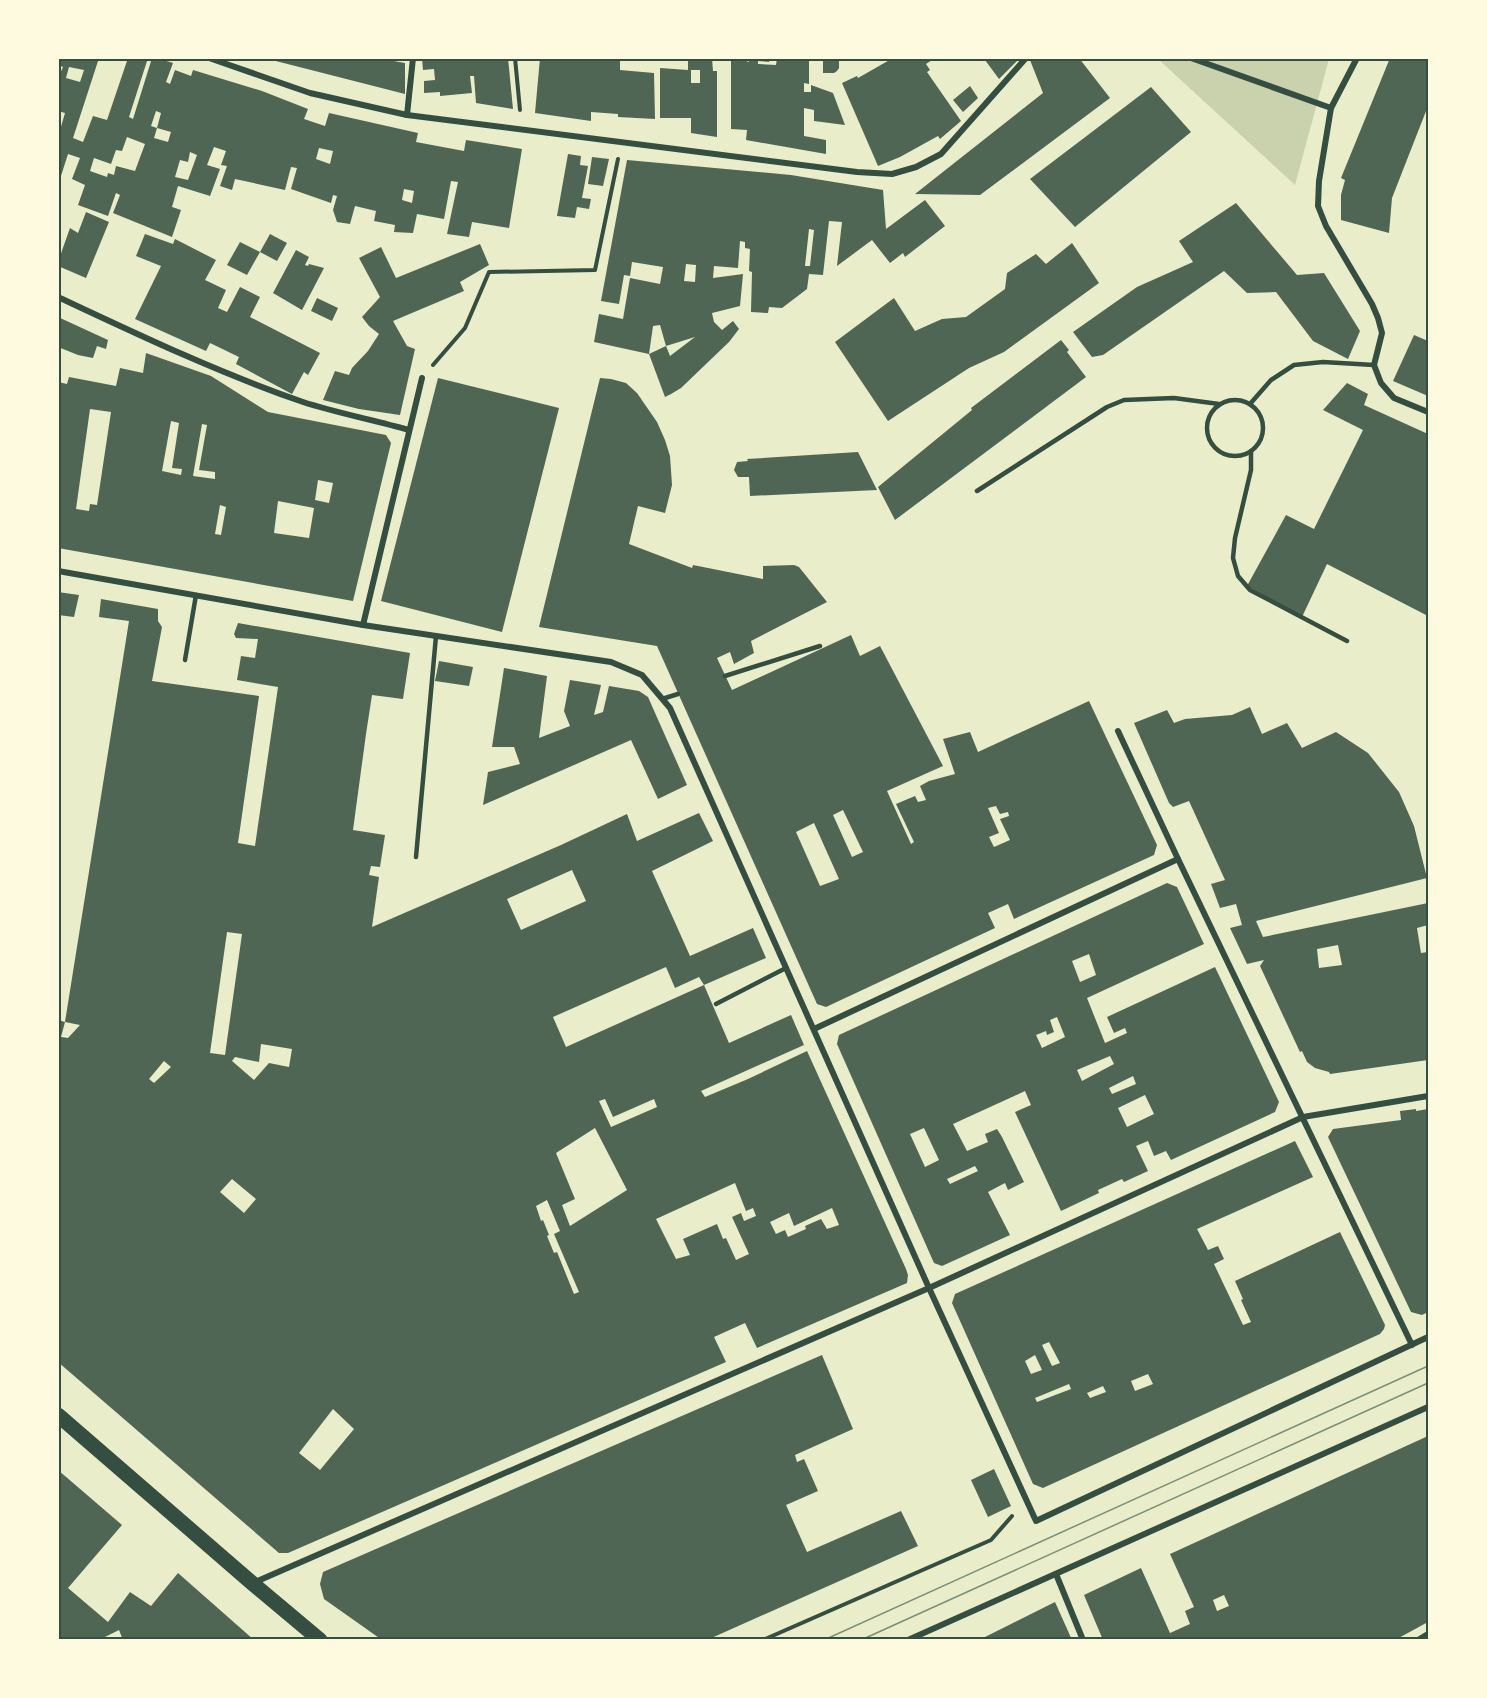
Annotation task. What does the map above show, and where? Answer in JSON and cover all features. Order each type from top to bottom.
[{"type":"main road","points":[[58,1415],[320,1640]]},
{"type":"street","points":[[209,58],[310,93],[407,114],[857,172],[892,174],[916,167],[941,154],[1026,58]]},
{"type":"street","points":[[407,114],[413,58]]},
{"type":"street","points":[[1191,58],[1331,108]]},
{"type":"street","points":[[1357,58],[1331,108],[1319,182],[1318,206],[1326,226],[1378,318],[1382,333],[1374,365],[1381,383],[1394,398],[1428,412]]},
{"type":"street","points":[[58,297],[225,373],[304,402],[409,430]]},
{"type":"street","points":[[363,625],[422,378]]},
{"type":"street","points":[[58,571],[363,625],[611,662],[642,675],[670,708],[929,1288],[1036,1521],[1428,1338]]},
{"type":"street","points":[[1118,731],[1412,1345]]},
{"type":"street","points":[[814,1029],[1178,859]]},
{"type":"street","points":[[252,1583],[929,1288],[1303,1117],[1428,1096]]},
{"type":"street","points":[[908,1640],[1428,1407]]},
{"type":"street","points":[[1056,1574],[1083,1640]]},
{"type":"street","points":[[1418,1640],[1428,1634]]},
{"type":"lane","points":[[1250,404],[1271,380],[1294,365],[1323,362],[1374,365]]},
{"type":"lane","points":[[977,491],[1107,406],[1124,400],[1174,398],[1219,404]]},
{"type":"lane","points":[[1229,400],[1240,400],[1250,404],[1258,412],[1263,422],[1263,433],[1259,443],[1251,451],[1241,456],[1230,456],[1220,452],[1211,444],[1207,434],[1207,423],[1211,412],[1219,404],[1229,400]]},
{"type":"lane","points":[[1251,451],[1251,470],[1235,538],[1233,558],[1238,576],[1250,591],[1347,641]]},
{"type":"lane","points":[[185,660],[196,595]]},
{"type":"lane","points":[[416,857],[436,636]]},
{"type":"lane","points":[[725,676],[820,646]]},
{"type":"lane","points":[[662,699],[678,694]]},
{"type":"lane","points":[[716,1004],[786,968]]},
{"type":"path","points":[[515,58],[522,129]]},
{"type":"path","points":[[422,378],[465,328],[489,272],[595,270],[621,141]]},
{"type":"path","points":[[762,1640],[991,1540],[1027,1500]]},
{"type":"green space","points":[[1158,59],[1329,59],[1295,185]]},
{"type":"building","points":[[58,58],[99,58],[73,138],[83,142],[93,116],[107,120],[128,58],[148,58],[129,117],[133,119],[152,58],[157,58],[173,63],[166,82],[170,84],[175,70],[191,76],[193,70],[262,91],[308,109],[304,119],[325,126],[329,113],[418,133],[416,142],[464,151],[466,140],[522,149],[509,228],[472,222],[469,237],[447,234],[458,182],[451,181],[444,219],[417,214],[413,233],[394,232],[395,225],[374,221],[376,211],[355,206],[350,224],[337,222],[333,210],[337,196],[333,195],[331,203],[291,189],[297,168],[291,167],[285,190],[235,179],[232,190],[220,186],[227,166],[221,165],[226,151],[214,147],[207,165],[220,169],[210,196],[178,186],[172,207],[181,210],[172,237],[113,213],[120,195],[116,193],[108,216],[78,205],[85,185],[72,179],[80,158],[68,154],[61,176],[58,175],[58,129],[60,130],[65,113],[58,111],[58,78],[63,67],[58,65]],"holes":[[[69,67],[84,70],[80,82],[66,78]],[[156,111],[161,113],[157,128],[151,126]],[[157,128],[171,132],[168,142],[154,138]],[[127,137],[145,144],[135,171],[116,166],[114,175],[108,173],[107,177],[90,171],[94,158],[111,164],[116,150],[122,151]],[[319,148],[333,151],[330,164],[316,159]],[[190,152],[197,155],[188,180],[175,177],[180,160],[188,162]],[[404,189],[414,191],[412,203],[402,200]]]},
{"type":"building","points":[[264,58],[394,58],[394,61],[405,63],[405,94]]},
{"type":"building","points":[[422,58],[508,58],[513,109],[476,103],[474,76],[470,76],[472,93],[440,96],[440,92],[424,93],[424,81],[435,80],[434,69],[423,70]]},
{"type":"building","points":[[540,58],[620,58],[620,70],[654,73],[655,119],[618,117],[618,114],[591,112],[591,121],[535,113]]},
{"type":"building","points":[[688,58],[712,58],[713,71],[717,71],[717,137],[691,133],[691,118],[660,118],[660,68],[688,70]],"holes":[[[691,70],[700,70],[700,83],[691,83]]]},
{"type":"building","points":[[731,58],[746,58],[749,62],[749,58],[769,58],[769,62],[758,61],[758,64],[776,65],[777,58],[809,60],[809,84],[804,83],[804,92],[811,92],[811,85],[833,93],[845,125],[814,121],[814,110],[804,108],[804,136],[826,140],[826,154],[746,140],[747,130],[731,129]]},
{"type":"building","points":[[823,58],[839,58],[837,71],[823,73]]},
{"type":"building","points":[[893,58],[935,58],[926,64],[930,70],[927,72],[961,121],[940,139],[938,136],[878,166],[842,83],[857,76],[858,78]]},
{"type":"building","points":[[986,58],[1020,58],[999,79],[985,60]]},
{"type":"building","points":[[1031,58],[1079,58],[1110,98],[980,195],[915,194],[1043,93]]},
{"type":"building","points":[[1390,58],[1428,58],[1428,106],[1392,198],[1389,233],[1341,220],[1341,195],[1345,180],[1341,178]]},
{"type":"building","points":[[970,86],[978,98],[963,112],[953,100]]},
{"type":"building","points":[[1151,87],[1191,132],[1075,227],[1030,179]]},
{"type":"building","points":[[568,154],[581,156],[580,165],[588,166],[582,198],[591,199],[589,209],[577,207],[575,218],[557,216]]},
{"type":"building","points":[[592,157],[609,159],[603,186],[588,184]]},
{"type":"building","points":[[627,160],[791,175],[883,190],[886,229],[925,200],[945,226],[905,257],[903,253],[890,263],[872,240],[837,266],[842,222],[829,221],[823,275],[809,274],[807,289],[782,308],[769,307],[768,313],[751,312],[750,249],[745,248],[745,242],[740,241],[738,268],[714,266],[713,278],[743,274],[740,306],[712,313],[714,322],[722,330],[733,321],[739,329],[729,342],[681,388],[665,397],[649,354],[594,342],[599,314],[623,319],[630,278],[660,284],[663,267],[632,262],[630,276],[624,275],[619,304],[601,301]],"holes":[[[809,229],[814,230],[810,266],[805,266]],[[686,264],[696,265],[695,282],[684,281]],[[660,325],[666,346],[649,354],[653,326]],[[695,337],[670,356],[666,346]]]},
{"type":"building","points":[[1236,203],[1297,275],[1324,273],[1360,331],[1348,359],[1313,341],[1276,292],[1247,293],[1224,271],[1103,355],[1092,357],[1073,332],[1137,287],[1193,262],[1179,241]]},
{"type":"building","points":[[86,212],[109,222],[86,278],[58,266],[58,262],[70,228],[78,233]]},
{"type":"building","points":[[145,234],[173,244],[175,239],[216,260],[205,280],[226,290],[218,308],[227,312],[240,287],[260,297],[250,317],[320,353],[308,375],[304,372],[292,394],[236,364],[239,357],[210,343],[206,351],[135,319],[161,266],[136,256]]},
{"type":"building","points":[[270,234],[287,243],[277,261],[260,252]]},
{"type":"building","points":[[240,242],[260,252],[247,275],[227,265]]},
{"type":"building","points":[[1072,243],[1099,283],[1004,352],[969,368],[888,421],[835,342],[894,298],[915,331],[942,319],[966,317],[1005,289],[1007,273],[1036,254],[1046,264]]},
{"type":"building","points":[[480,244],[489,265],[460,282],[464,291],[393,321],[407,346],[415,349],[400,415],[359,409],[323,400],[335,371],[349,375],[379,334],[362,317],[380,297],[359,258],[381,247],[396,278]]},
{"type":"building","points":[[296,250],[309,257],[305,265],[324,268],[302,310],[273,293]]},
{"type":"building","points":[[317,298],[338,308],[332,321],[311,311]]},
{"type":"building","points":[[58,317],[108,340],[106,349],[97,346],[93,358],[58,347]]},
{"type":"building","points":[[1414,335],[1428,341],[1428,396],[1393,381]]},
{"type":"building","points":[[1061,340],[1086,377],[895,520],[878,487],[972,410],[971,408]]},
{"type":"building","points":[[146,353],[211,376],[268,412],[386,435],[391,443],[353,601],[58,548],[58,382],[67,384],[69,377],[116,386],[120,368],[143,373]],"holes":[[[90,409],[111,412],[97,505],[90,504],[89,511],[76,509]],[[171,421],[179,423],[172,468],[182,469],[181,475],[162,471]],[[202,424],[207,425],[199,470],[215,472],[215,479],[193,476]],[[318,480],[333,483],[329,503],[315,500]],[[278,501],[314,508],[309,538],[274,533]],[[220,505],[226,507],[221,535],[215,534]]]},
{"type":"building","points":[[438,378],[559,408],[502,632],[381,601]]},
{"type":"building","points":[[600,378],[626,383],[637,393],[657,422],[670,456],[672,485],[665,513],[638,506],[629,544],[692,568],[693,565],[763,579],[763,566],[794,565],[799,567],[827,602],[751,641],[754,653],[734,664],[730,652],[717,658],[732,690],[851,635],[860,656],[880,646],[943,766],[887,791],[911,844],[914,842],[896,804],[915,796],[918,802],[926,800],[920,786],[929,781],[955,774],[943,739],[970,732],[978,752],[1089,701],[1157,845],[1154,855],[1014,919],[1008,904],[988,913],[995,928],[826,1007],[817,1004],[657,646],[539,627]],"holes":[[[996,806],[1000,814],[1008,812],[1009,816],[1000,819],[1010,840],[994,847],[989,837],[999,833],[988,808]],[[843,810],[863,852],[852,857],[833,815]],[[814,823],[839,879],[820,886],[796,832]]]},
{"type":"building","points":[[1347,383],[1368,394],[1364,405],[1428,434],[1428,616],[1327,564],[1302,617],[1247,586],[1286,515],[1314,529],[1363,430],[1323,410]]},
{"type":"building","points":[[858,452],[877,490],[750,496],[749,477],[738,477],[734,470],[737,462],[748,461],[747,459]]},
{"type":"building","points":[[58,592],[79,595],[74,617],[58,615]]},
{"type":"building","points":[[101,599],[158,609],[158,621],[162,627],[152,681],[259,696],[238,843],[255,846],[278,687],[237,680],[241,656],[255,658],[258,639],[236,638],[234,634],[238,623],[410,653],[403,699],[372,695],[366,734],[353,830],[385,835],[380,867],[371,866],[369,875],[379,877],[372,927],[627,814],[637,841],[699,813],[713,841],[652,871],[690,956],[753,928],[766,958],[704,985],[729,1043],[791,1015],[804,1045],[701,1091],[705,1097],[807,1051],[906,1269],[907,1283],[757,1348],[745,1323],[714,1337],[726,1362],[288,1553],[279,1553],[58,1362],[58,1020],[65,1022],[129,621],[99,617]],"holes":[[[572,870],[586,901],[521,930],[507,899]],[[227,932],[242,934],[225,1055],[210,1053]],[[666,967],[675,988],[699,977],[704,985],[566,1047],[553,1017]],[[65,1022],[80,1025],[68,1038],[61,1037]],[[261,1044],[292,1049],[289,1067],[269,1063],[254,1080],[232,1061],[235,1057],[259,1062]],[[164,1061],[171,1067],[154,1083],[149,1079]],[[605,1099],[613,1117],[654,1099],[657,1107],[611,1127],[599,1101]],[[595,1128],[627,1190],[570,1226],[562,1205],[575,1199],[556,1153]],[[232,1179],[256,1199],[244,1213],[220,1192]],[[735,1183],[746,1211],[753,1208],[756,1216],[744,1221],[741,1213],[732,1217],[749,1254],[736,1260],[717,1224],[683,1239],[690,1255],[676,1259],[656,1219]],[[547,1200],[560,1231],[554,1234],[579,1292],[574,1294],[557,1252],[554,1253],[543,1220],[541,1221],[536,1206]],[[832,1208],[839,1225],[827,1229],[821,1219],[788,1237],[785,1230],[776,1234],[770,1222],[789,1213],[794,1226]],[[333,1409],[354,1429],[320,1470],[299,1453]]]},
{"type":"building","points":[[439,661],[473,667],[469,686],[435,681]]},
{"type":"building","points":[[504,668],[547,676],[539,738],[570,726],[564,711],[570,680],[601,685],[594,715],[603,712],[609,686],[639,691],[648,697],[687,785],[658,799],[631,740],[483,805],[488,772],[520,764],[514,747],[492,747]]},
{"type":"building","points":[[1250,707],[1262,734],[1287,723],[1302,748],[1336,732],[1368,753],[1399,792],[1414,826],[1427,878],[1256,921],[1263,937],[1428,903],[1428,925],[1417,928],[1421,953],[1428,952],[1428,1060],[1330,1074],[1315,1068],[1307,1062],[1302,1051],[1300,1052],[1260,966],[1264,960],[1247,964],[1230,928],[1242,925],[1236,904],[1220,908],[1211,884],[1225,880],[1189,801],[1173,807],[1169,803],[1134,723],[1167,710],[1174,723],[1185,719],[1232,715]],"holes":[[[1338,945],[1342,965],[1319,968],[1317,949]]]},
{"type":"building","points":[[1167,883],[1177,887],[1204,944],[1087,998],[1105,1043],[1127,1033],[1125,1028],[1114,1033],[1107,1017],[1215,967],[1279,1102],[1275,1112],[1171,1160],[1166,1151],[1154,1156],[1148,1141],[1136,1146],[1148,1171],[1098,1190],[1099,1193],[1061,1211],[1015,1112],[1031,1105],[1025,1091],[953,1124],[967,1151],[988,1142],[985,1134],[997,1129],[1024,1182],[1008,1190],[1005,1183],[988,1192],[1010,1235],[942,1266],[934,1263],[837,1044],[839,1035]],"holes":[[[1089,954],[1096,975],[1080,982],[1072,961]],[[1057,1017],[1065,1037],[1042,1048],[1036,1035],[1046,1031],[1047,1035],[1054,1032],[1050,1020]],[[1110,1056],[1114,1064],[1082,1081],[1077,1070]],[[1133,1076],[1136,1084],[1112,1094],[1109,1088]],[[1145,1095],[1154,1114],[1127,1127],[1118,1108]],[[924,1128],[939,1160],[925,1167],[910,1134]],[[975,1166],[978,1171],[950,1184],[947,1179]]]},
{"type":"building","points":[[1416,1109],[1416,1111],[1428,1109],[1428,1312],[1422,1315],[1411,1312],[1328,1137],[1333,1129],[1401,1120],[1400,1111]]},
{"type":"building","points":[[1295,1141],[1313,1177],[1197,1229],[1208,1250],[1218,1246],[1224,1259],[1214,1264],[1243,1325],[1251,1322],[1235,1281],[1340,1232],[1385,1325],[1380,1334],[1043,1488],[1033,1484],[952,1303],[955,1294]],"holes":[[[1049,1342],[1060,1363],[1052,1366],[1042,1345]],[[1035,1355],[1042,1370],[1031,1374],[1025,1361]],[[1148,1374],[1153,1384],[1135,1391],[1131,1381]],[[1069,1384],[1071,1389],[1037,1402],[1035,1398]],[[1103,1386],[1106,1392],[1090,1398],[1087,1393]]]},
{"type":"building","points":[[822,1355],[853,1429],[795,1455],[797,1462],[804,1459],[818,1491],[786,1505],[807,1552],[901,1511],[918,1546],[707,1640],[382,1640],[324,1599],[320,1584],[323,1572]]},
{"type":"building","points":[[1428,1436],[1428,1622],[1395,1640],[1103,1640],[1084,1595],[1141,1568],[1170,1633],[1190,1624],[1185,1611],[1194,1607],[1170,1554]],"holes":[[[1224,1595],[1229,1606],[1217,1611],[1213,1600]]]},
{"type":"building","points":[[994,1469],[1011,1506],[988,1517],[971,1480]]},
{"type":"building","points":[[58,1470],[122,1525],[68,1588],[108,1622],[130,1592],[151,1606],[178,1573],[254,1640],[123,1640],[119,1630],[105,1637],[106,1640],[58,1640]]},
{"type":"building","points":[[1055,1602],[1072,1640],[979,1640]]},
{"type":"tram line","points":[[824,1640],[1428,1366]]},
{"type":"tram line","points":[[861,1640],[1428,1383]]}]
